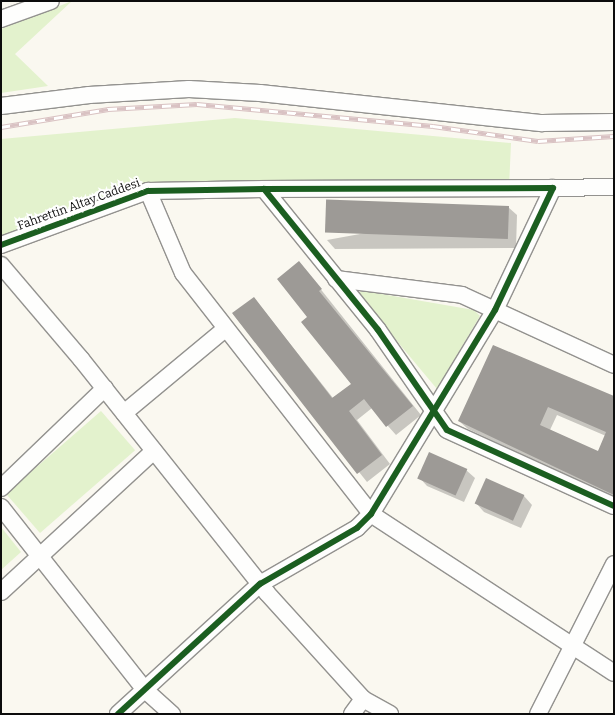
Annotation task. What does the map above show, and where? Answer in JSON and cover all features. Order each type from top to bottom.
[{"type":"street","points":[[1,19],[51,1]]},
{"type":"street","points":[[1,106],[89,95],[189,89],[260,93],[542,123],[614,122]]},
{"type":"street","name":"Fahrettin Altay Caddesi","points":[[1,245],[148,191],[614,187]]},
{"type":"street","points":[[118,714],[260,584],[357,528],[371,514],[495,310],[553,188]]},
{"type":"street","points":[[264,189],[336,280],[378,330],[434,409],[447,430],[614,506]]},
{"type":"street","points":[[148,191],[183,273],[224,330],[371,514],[572,649],[614,673]]},
{"type":"street","points":[[1,265],[104,388],[260,584],[363,699],[390,714]]},
{"type":"street","points":[[336,280],[462,295],[613,362]]},
{"type":"street","points":[[124,413],[224,330]]},
{"type":"street","points":[[1,488],[104,388]]},
{"type":"street","points":[[1,592],[41,557],[154,451]]},
{"type":"street","points":[[1,507],[144,689],[172,714]]},
{"type":"street","points":[[538,714],[614,564]]},
{"type":"street","points":[[352,714],[363,699]]},
{"type":"green space","points":[[72,1],[15,54],[48,86],[1,93],[1,29]]},
{"type":"green space","points":[[235,118],[511,143],[509,188],[148,191],[1,246],[1,139]]},
{"type":"green space","points":[[364,291],[474,310],[480,316],[437,389],[360,297],[359,292]]},
{"type":"green space","points":[[101,411],[135,450],[40,533],[6,494]]},
{"type":"green space","points":[[1,527],[21,552],[1,570]]},
{"type":"building","points":[[326,200],[509,206],[508,239],[325,233]]},
{"type":"building","points":[[299,261],[322,289],[319,291],[413,406],[386,427],[364,399],[349,411],[382,455],[357,474],[232,313],[254,297],[332,398],[351,384],[301,322],[307,317],[277,279]]},
{"type":"building","points":[[493,345],[614,396],[614,495],[458,421]],"holes":[[[548,407],[606,432],[598,451],[540,425]]]},
{"type":"building","points":[[429,452],[467,469],[456,496],[417,478]]},
{"type":"building","points":[[486,478],[524,495],[513,521],[475,504]]},
{"type":"railway","points":[[1,127],[108,109],[197,104],[433,126],[538,141],[614,136]]},
{"type":"cycle path","points":[[118,714],[260,584],[357,528],[371,514],[495,310],[553,188],[264,189]]},
{"type":"cycle path","points":[[1,245],[148,191],[264,189],[378,330],[447,430],[614,506]]}]
